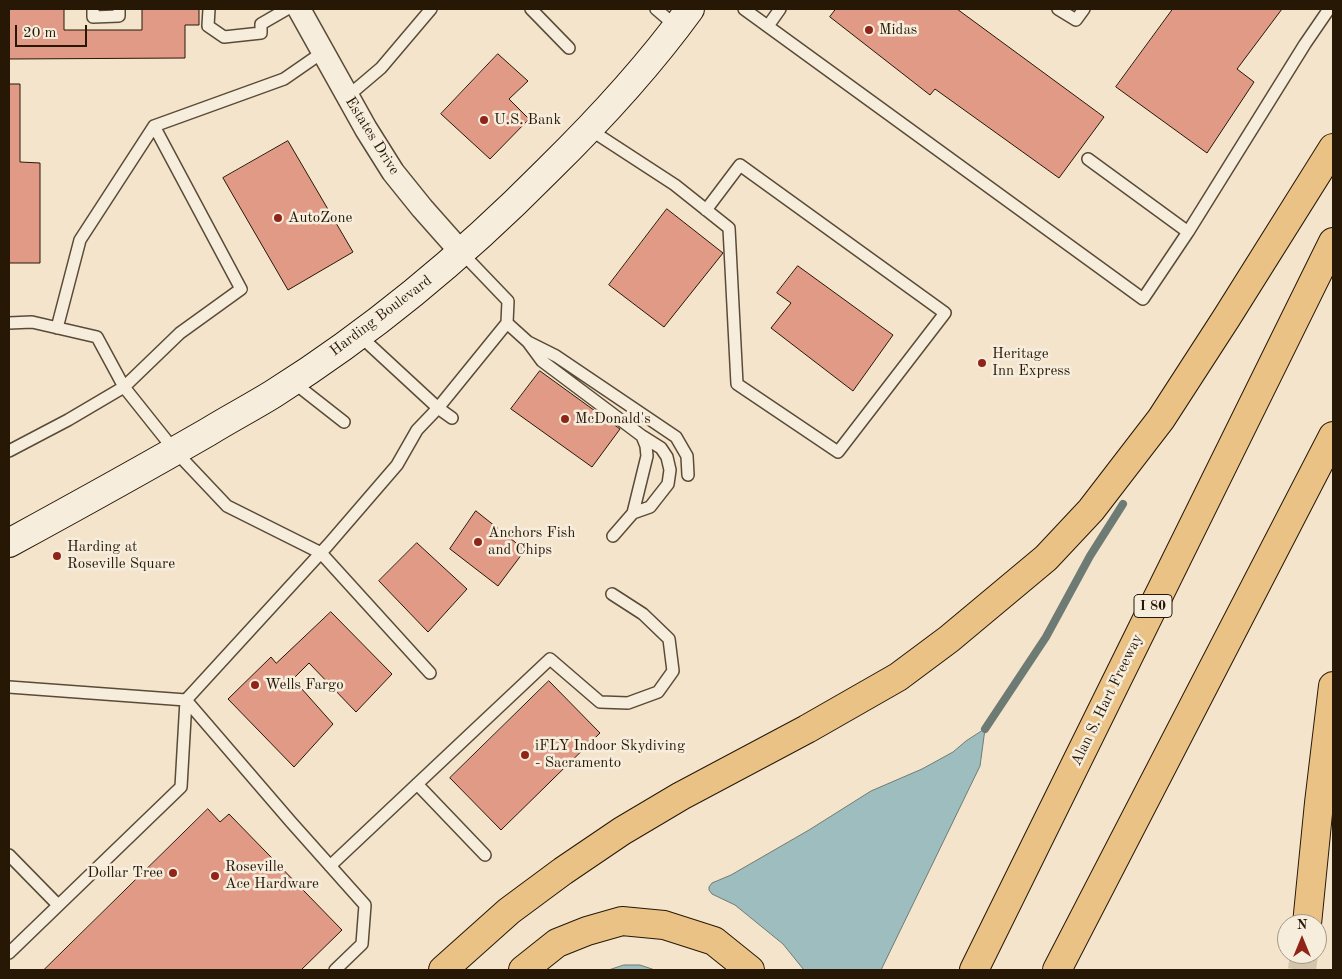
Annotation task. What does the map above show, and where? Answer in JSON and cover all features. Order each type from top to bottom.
[{"type":"highway","points":[[443,970],[509,911],[622,831],[681,796],[807,729],[898,677],[949,639],[1046,558],[1092,510],[1161,419],[1333,148]]},
{"type":"highway","name":"Alan S. Hart Freeway","points":[[974,970],[1333,242]]},
{"type":"highway","points":[[1057,970],[1333,436]]},
{"type":"highway","points":[[1308,914],[1333,686]]},
{"type":"highway","points":[[523,970],[557,943],[587,931],[622,921],[664,925],[714,941],[750,970]]},
{"type":"main road","name":"Harding Boulevard","points":[[9,543],[273,394],[359,335],[424,284],[499,219],[589,129],[683,18]]},
{"type":"street","name":"Estates Drive","points":[[299,9],[393,172],[461,252]]},
{"type":"lane","points":[[93,9],[93,17],[119,16],[119,9]]},
{"type":"lane","points":[[208,9],[208,26],[224,37],[260,33],[261,24],[287,9]]},
{"type":"lane","points":[[348,96],[381,68],[431,9]]},
{"type":"lane","points":[[531,9],[569,48]]},
{"type":"lane","points":[[656,9],[683,18]]},
{"type":"lane","points":[[744,9],[1143,299],[1188,232],[1305,44],[1329,9]]},
{"type":"lane","points":[[768,26],[780,9]]},
{"type":"lane","points":[[1058,9],[1076,20],[1084,9]]},
{"type":"lane","points":[[57,328],[80,240],[154,126],[284,79],[323,52]]},
{"type":"lane","points":[[9,451],[68,420],[124,387],[180,333],[242,289],[154,126]]},
{"type":"lane","points":[[589,129],[675,185],[706,210],[729,228],[737,384],[838,452],[944,313],[740,165],[706,210]]},
{"type":"lane","points":[[1088,159],[1188,232]]},
{"type":"lane","points":[[9,953],[181,787],[186,700],[321,553],[397,466],[418,430],[507,323],[508,301],[461,252]]},
{"type":"lane","points":[[9,322],[32,322],[97,337],[124,387],[175,451],[227,506],[321,553],[430,673]]},
{"type":"lane","points":[[507,323],[528,342],[542,361],[642,436],[661,448],[667,457],[670,470],[668,484],[650,507],[634,513],[613,536]]},
{"type":"lane","points":[[359,335],[438,408],[452,418]]},
{"type":"lane","points":[[528,342],[556,356],[676,437],[687,456],[688,475]]},
{"type":"lane","points":[[292,381],[344,422]]},
{"type":"lane","points":[[634,513],[647,456],[642,436]]},
{"type":"lane","points":[[330,866],[550,660],[600,702],[628,703],[658,692],[673,671],[669,639],[643,614],[612,594]]},
{"type":"lane","points":[[9,688],[186,700],[365,905],[362,944],[335,970]]},
{"type":"lane","points":[[417,784],[485,855]]},
{"type":"lane","points":[[9,855],[58,905]]},
{"type":"water","points":[[985,729],[980,766],[881,970],[804,970],[783,944],[735,905],[712,894],[709,890],[712,883],[731,875],[809,830],[871,791],[922,769],[953,752]]},
{"type":"water","points":[[624,965],[640,965],[655,970],[609,970]]},
{"type":"building","points":[[9,9],[64,9],[64,30],[142,30],[142,9],[199,9],[199,25],[185,25],[185,58],[9,59]]},
{"type":"building","points":[[836,9],[957,9],[1104,117],[1059,178],[935,89],[930,95],[830,17]]},
{"type":"building","points":[[1173,9],[1282,9],[1237,69],[1254,82],[1207,153],[1116,87]]},
{"type":"building","points":[[498,54],[528,81],[509,99],[529,119],[490,159],[441,114]]},
{"type":"building","points":[[9,84],[20,84],[20,162],[40,163],[40,263],[9,263]]},
{"type":"building","points":[[288,141],[353,252],[288,290],[223,178]]},
{"type":"building","points":[[667,209],[723,253],[664,327],[609,285]]},
{"type":"building","points":[[798,266],[893,335],[853,391],[771,328],[791,303],[777,293]]},
{"type":"building","name":"McDonald's","points":[[540,371],[620,429],[592,467],[511,409]]},
{"type":"building","points":[[476,511],[525,550],[498,586],[450,549]]},
{"type":"building","points":[[417,543],[467,589],[428,632],[379,581]]},
{"type":"building","points":[[331,612],[392,674],[356,712],[309,663],[293,679],[333,724],[294,767],[228,699],[271,657],[276,663]]},
{"type":"building","name":"iFLY Indoor Skydiving - Sacramento","points":[[549,681],[600,733],[501,830],[450,778]]},
{"type":"building","name":"Roseville Ace Hardware","points":[[208,809],[220,822],[229,814],[342,930],[301,970],[44,970]]},
{"type":"waterway","points":[[985,729],[1046,637],[1090,556],[1123,504]]},
{"type":"tunnel","points":[[1302,970],[1303,964]]},
{"type":"place","name":"Midas","points":[[869,30]]},
{"type":"place","name":"U.S. Bank","points":[[484,120]]},
{"type":"place","name":"AutoZone","points":[[278,218]]},
{"type":"place","name":"Heritage Inn Express","points":[[982,363]]},
{"type":"place","name":"McDonald's","points":[[565,419]]},
{"type":"place","name":"Anchors Fish and Chips","points":[[478,542]]},
{"type":"place","name":"Harding at Roseville Square","points":[[57,556]]},
{"type":"place","name":"Wells Fargo","points":[[255,685]]},
{"type":"place","name":"iFLY Indoor Skydiving - Sacramento","points":[[525,755]]},
{"type":"place","name":"Dollar Tree","points":[[173,873]]},
{"type":"place","name":"Roseville Ace Hardware","points":[[215,876]]}]
